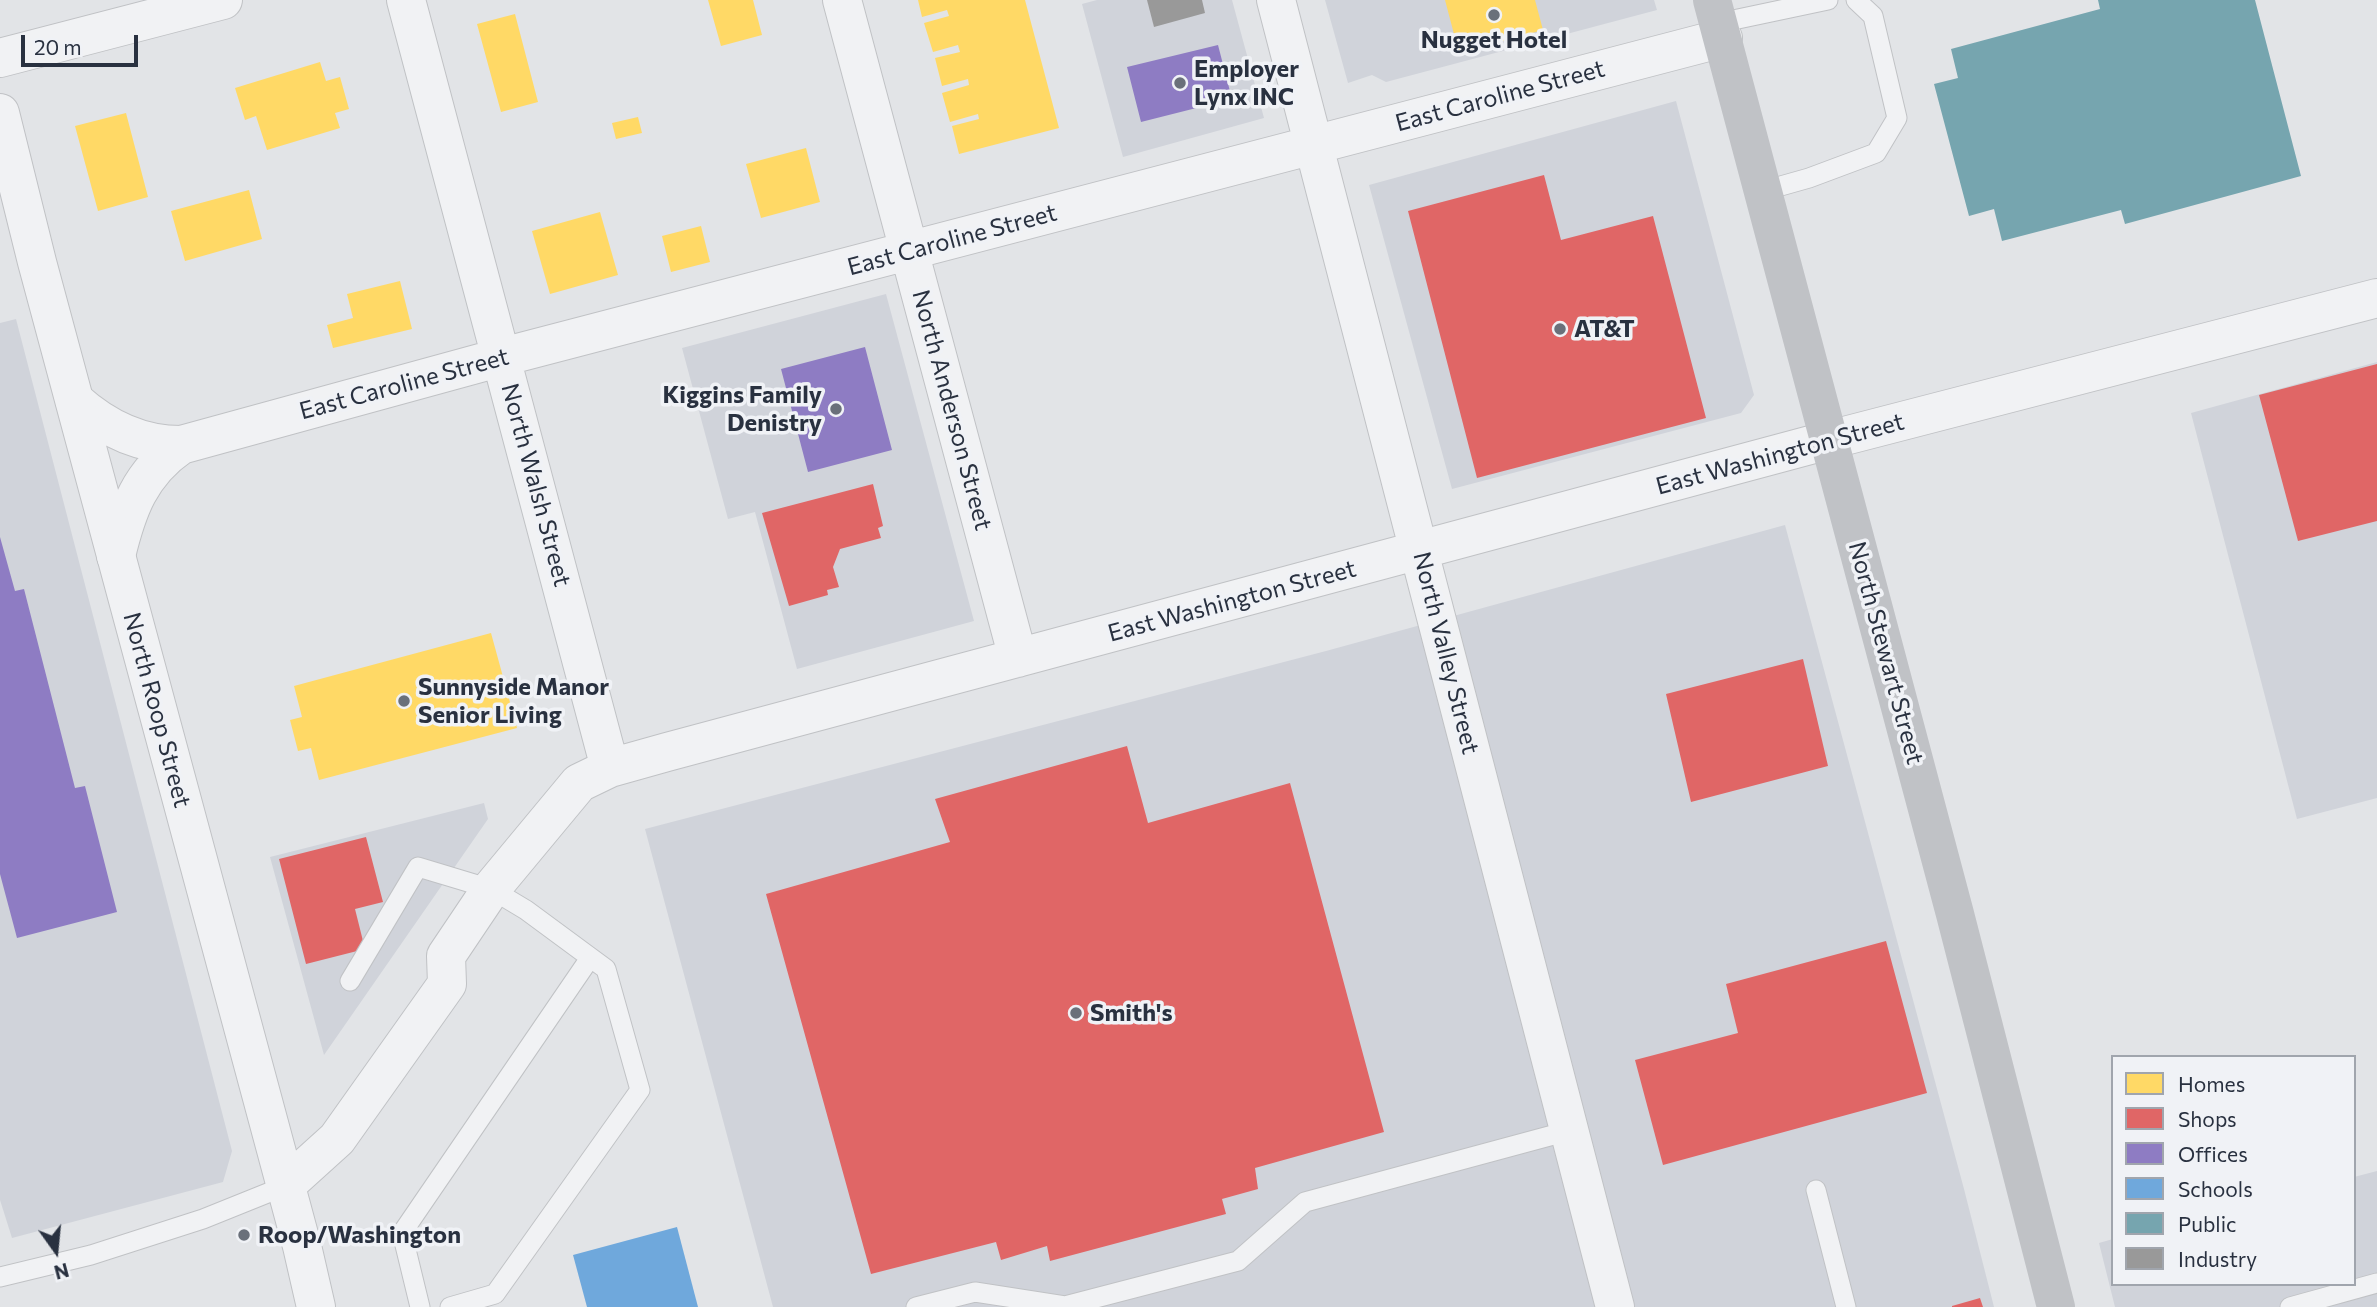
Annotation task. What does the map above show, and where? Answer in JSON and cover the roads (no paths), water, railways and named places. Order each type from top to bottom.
[{"type":"main road","name":"North Stewart Street","points":[[1718,20],[2056,1307]]},
{"type":"street","points":[[0,58],[223,0]]},
{"type":"street","name":"North Walsh Street","points":[[406,0],[610,768]]},
{"type":"street","name":"North Anderson Street","points":[[842,0],[1018,658]]},
{"type":"street","name":"North Valley Street","points":[[1276,0],[1615,1307]]},
{"type":"street","name":"East Caroline Street","points":[[75,401],[89,414],[121,432],[159,445],[181,445],[502,357],[1314,144],[1718,20]]},
{"type":"street","name":"North Roop Street","points":[[0,113],[317,1307]]},
{"type":"street","name":"East Washington Street","points":[[285,1186],[337,1139],[447,985],[446,956],[491,889],[579,783],[610,768],[1829,440],[2377,298]]},
{"type":"street","name":"East Caroline Street","points":[[116,556],[124,522],[141,487],[162,458],[181,445]]},
{"type":"lane","points":[[1718,20],[1828,0]]},
{"type":"lane","points":[[1763,191],[1809,178],[1876,153],[1897,118],[1873,16],[1856,0]]},
{"type":"lane","points":[[350,981],[418,867],[491,889],[526,910],[606,968],[640,1090],[495,1294],[450,1307]]},
{"type":"lane","points":[[420,1307],[402,1233],[590,958]]},
{"type":"lane","points":[[916,1307],[975,1292],[1065,1306],[1237,1261],[1305,1202],[1568,1131]]},
{"type":"lane","points":[[0,1277],[91,1255],[203,1219],[285,1186]]},
{"type":"lane","points":[[1816,1190],[1846,1307]]},
{"type":"lane","points":[[2290,1307],[2377,1283]]},
{"type":"place","name":"Nugget Hotel","points":[[1494,15]]},
{"type":"place","name":"Employer Lynx INC","points":[[1180,83]]},
{"type":"place","name":"AT&T","points":[[1560,329]]},
{"type":"place","name":"Kiggins Family Denistry","points":[[836,409]]},
{"type":"place","name":"Sunnyside Manor Senior Living","points":[[404,701]]},
{"type":"place","name":"Smith's","points":[[1076,1013]]},
{"type":"place","name":"Roop/Washington","points":[[244,1235]]}]
